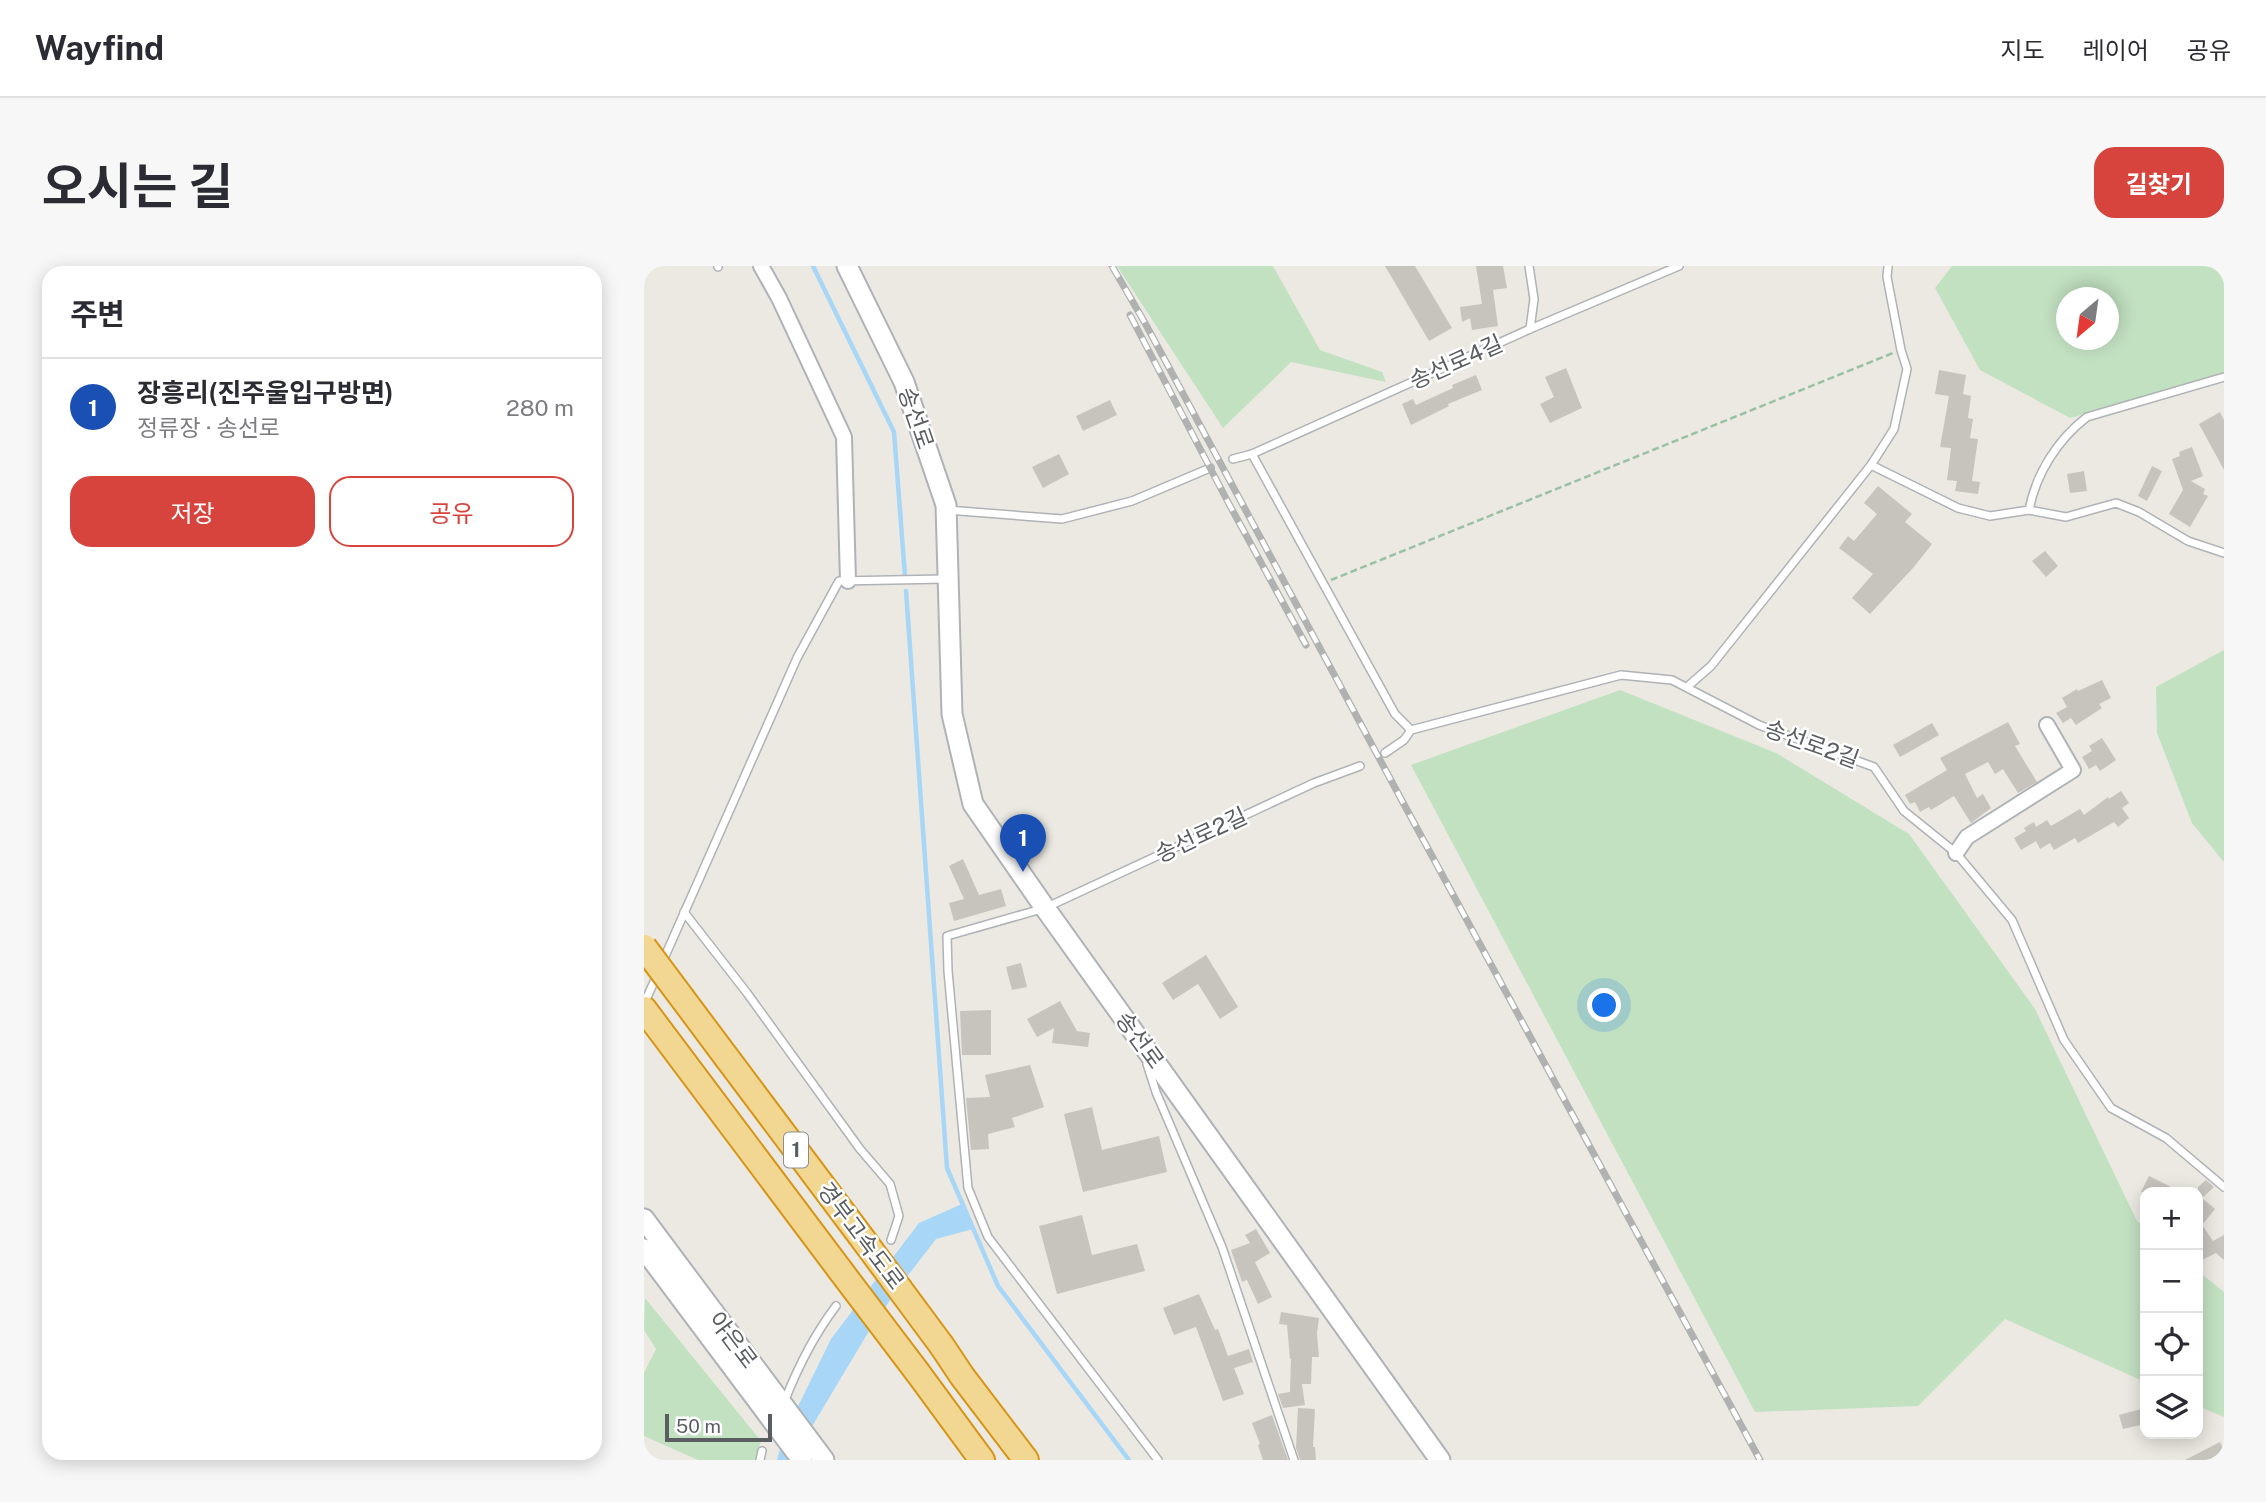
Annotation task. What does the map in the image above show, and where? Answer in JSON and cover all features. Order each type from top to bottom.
[{"type":"highway","name":"경부고속도로","points":[[644,947],[1026,1460]]},
{"type":"highway","name":"경부고속도로","points":[[644,1007],[982,1460]]},
{"type":"street","points":[[761,266],[779,298],[844,437],[848,581]]},
{"type":"street","name":"송선로","points":[[847,266],[904,383],[946,510],[952,714],[973,804],[1440,1460]]},
{"type":"street","points":[[1956,853],[1967,837],[2073,770],[2047,725]]},
{"type":"street","name":"야은로","points":[[644,1219],[824,1460]]},
{"type":"street","name":"야은로","points":[[644,1249],[802,1460]]},
{"type":"lane","points":[[1529,266],[1534,299],[1530,329]]},
{"type":"lane","name":"송선로4길","points":[[1233,460],[1679,266]]},
{"type":"lane","points":[[1687,687],[1711,666],[1871,465],[1894,429],[1907,369],[1887,277],[1888,266]]},
{"type":"lane","points":[[2029,510],[2039,472],[2073,427],[2087,417],[2224,377]]},
{"type":"lane","points":[[1252,454],[1395,714],[1411,730]]},
{"type":"lane","points":[[1871,465],[1958,508],[1990,516],[2029,510],[2066,517],[2116,503],[2139,512],[2188,541],[2224,552]]},
{"type":"lane","points":[[946,510],[1062,519],[1132,501],[1210,468]]},
{"type":"lane","points":[[644,1007],[797,658],[839,581],[948,579]]},
{"type":"lane","name":"송선로2길","points":[[1385,753],[1404,740],[1411,730],[1621,675],[1672,680],[1759,725],[1874,767],[1904,811],[1956,853],[2012,920],[2064,1040],[2111,1108],[2166,1138],[2224,1187]]},
{"type":"lane","name":"송선로2길","points":[[1158,1460],[988,1237],[968,1188],[947,936],[1045,908],[1314,783],[1360,766]]},
{"type":"lane","points":[[684,912],[747,993],[860,1149],[890,1184],[899,1216],[891,1240]]},
{"type":"lane","points":[[1140,1041],[1156,1092],[1222,1247],[1294,1460]]},
{"type":"lane","points":[[785,1400],[797,1370],[822,1324],[836,1306]]},
{"type":"path","points":[[1322,584],[1901,350]]},
{"type":"green space","points":[[1117,266],[1273,266],[1320,350],[1382,372],[1386,382],[1291,362],[1223,428]]},
{"type":"green space","points":[[1952,266],[2224,266],[2224,376],[2070,418],[1980,370],[1935,288]]},
{"type":"green space","points":[[2224,650],[2224,862],[2192,823],[2157,733],[2156,687]]},
{"type":"green space","points":[[1620,690],[1776,753],[1909,834],[2035,1009],[2140,1224],[2140,1380],[2005,1319],[1918,1406],[1755,1412],[1411,765]]},
{"type":"green space","points":[[2203,1275],[2224,1292],[2224,1417],[2203,1408]]},
{"type":"green space","points":[[645,1298],[761,1441],[755,1460],[698,1460],[644,1436],[644,1373],[656,1349],[644,1330]]},
{"type":"water","points":[[962,1204],[973,1229],[936,1239],[869,1331],[792,1460],[777,1460],[784,1435],[831,1339],[919,1223]]},
{"type":"building","points":[[1385,266],[1415,266],[1452,328],[1429,341]]},
{"type":"building","points":[[1476,266],[1503,266],[1507,288],[1493,290],[1498,326],[1472,330],[1470,318],[1462,322],[1460,307],[1482,304]]},
{"type":"building","points":[[1566,368],[1582,408],[1550,423],[1540,404],[1554,397],[1545,377]]},
{"type":"building","points":[[1939,370],[1966,375],[1963,394],[1971,396],[1968,418],[1973,419],[1970,438],[1978,439],[1972,481],[1980,482],[1978,494],[1955,491],[1957,481],[1947,480],[1951,448],[1940,447],[1949,396],[1935,394]]},
{"type":"building","points":[[1476,375],[1482,390],[1448,404],[1449,406],[1411,425],[1402,404],[1413,399],[1416,405]]},
{"type":"building","points":[[1110,400],[1117,415],[1083,431],[1076,416]]},
{"type":"building","points":[[2220,412],[2224,420],[2224,470],[2199,424]]},
{"type":"building","points":[[2192,447],[2203,476],[2191,481],[2205,489],[2203,494],[2208,496],[2190,527],[2169,514],[2183,490],[2172,459],[2180,456],[2179,452]]},
{"type":"building","points":[[1059,454],[1069,474],[1043,488],[1032,467]]},
{"type":"building","points":[[2152,466],[2162,471],[2147,501],[2138,496]]},
{"type":"building","points":[[2084,471],[2087,491],[2070,493],[2067,474]]},
{"type":"building","points":[[1878,486],[1912,514],[1905,522],[1932,544],[1870,614],[1852,598],[1873,574],[1839,548],[1848,536],[1854,541],[1877,514],[1864,503]]},
{"type":"building","points":[[2045,551],[2058,566],[2046,577],[2032,561]]},
{"type":"building","points":[[2102,680],[2111,698],[2099,704],[2102,708],[2076,725],[2071,718],[2063,723],[2056,713],[2067,707],[2062,698]]},
{"type":"building","points":[[2008,722],[2020,744],[2015,746],[2037,782],[2018,793],[2003,769],[1995,774],[1988,762],[1965,774],[1977,798],[1983,794],[1991,808],[1971,823],[1954,796],[1931,810],[1929,807],[1920,812],[1915,802],[1910,804],[1905,795],[1947,770],[1940,758]]},
{"type":"building","points":[[1932,723],[1939,735],[1900,757],[1893,745]]},
{"type":"building","points":[[2102,738],[2116,760],[2100,771],[2096,765],[2089,769],[2082,757],[2092,751],[2089,746]]},
{"type":"building","points":[[2121,791],[2129,803],[2122,808],[2129,818],[2118,827],[2114,822],[2078,843],[2075,838],[2054,850],[2050,843],[2040,849],[2036,841],[2021,850],[2014,838],[2034,822],[2036,827],[2047,820],[2051,826],[2080,809],[2084,815]]},
{"type":"building","points":[[963,859],[979,895],[1001,889],[1006,906],[954,921],[949,903],[964,899],[949,866]]},
{"type":"building","points":[[1206,955],[1238,1007],[1220,1019],[1198,984],[1173,1000],[1162,983]]},
{"type":"building","points":[[1021,963],[1027,987],[1012,990],[1006,967]]},
{"type":"building","points":[[1060,1001],[1077,1031],[1090,1033],[1088,1047],[1052,1043],[1054,1028],[1037,1037],[1027,1019]]},
{"type":"building","points":[[991,1010],[991,1055],[962,1055],[960,1011]]},
{"type":"building","points":[[1030,1065],[1044,1107],[1012,1118],[1015,1127],[988,1134],[989,1149],[971,1150],[966,1098],[990,1097],[985,1075]]},
{"type":"building","points":[[1092,1107],[1102,1150],[1159,1136],[1167,1172],[1083,1192],[1064,1114]]},
{"type":"building","points":[[2149,1176],[2171,1187],[2144,1187]]},
{"type":"building","points":[[2206,1180],[2214,1187],[2203,1197],[2203,1187],[2198,1187]]},
{"type":"building","points":[[2203,1199],[2215,1209],[2203,1224]]},
{"type":"building","points":[[1082,1215],[1092,1255],[1137,1244],[1145,1271],[1057,1294],[1039,1226]]},
{"type":"building","points":[[2203,1226],[2213,1241],[2224,1235],[2224,1260],[2216,1253],[2203,1260]]},
{"type":"building","points":[[1256,1229],[1270,1253],[1255,1262],[1272,1297],[1258,1304],[1247,1280],[1242,1282],[1231,1250],[1250,1243],[1245,1235]]},
{"type":"building","points":[[1199,1294],[1215,1330],[1218,1329],[1228,1356],[1249,1349],[1253,1362],[1234,1368],[1244,1394],[1223,1401],[1196,1327],[1174,1335],[1163,1308]]},
{"type":"building","points":[[1281,1312],[1319,1318],[1319,1357],[1312,1357],[1311,1384],[1302,1384],[1305,1405],[1283,1408],[1278,1394],[1290,1392],[1291,1359],[1287,1325],[1279,1324]]},
{"type":"building","points":[[1298,1408],[1315,1409],[1313,1447],[1316,1460],[1300,1460],[1296,1448]]},
{"type":"building","points":[[2140,1409],[2140,1425],[2123,1429],[2119,1415]]},
{"type":"building","points":[[1272,1415],[1288,1460],[1263,1460],[1252,1423]]},
{"type":"building","points":[[2220,1442],[2224,1450],[2224,1460],[2185,1460]]},
{"type":"waterway","points":[[813,266],[894,432],[905,576]]},
{"type":"waterway","points":[[906,591],[947,1168],[998,1286],[1129,1460]]},
{"type":"railway","points":[[1112,266],[1760,1460]]},
{"type":"railway","points":[[1130,315],[1306,645]]},
{"type":"place","name":"장흥리(진주울입구방면)","points":[[1023,872]]}]
